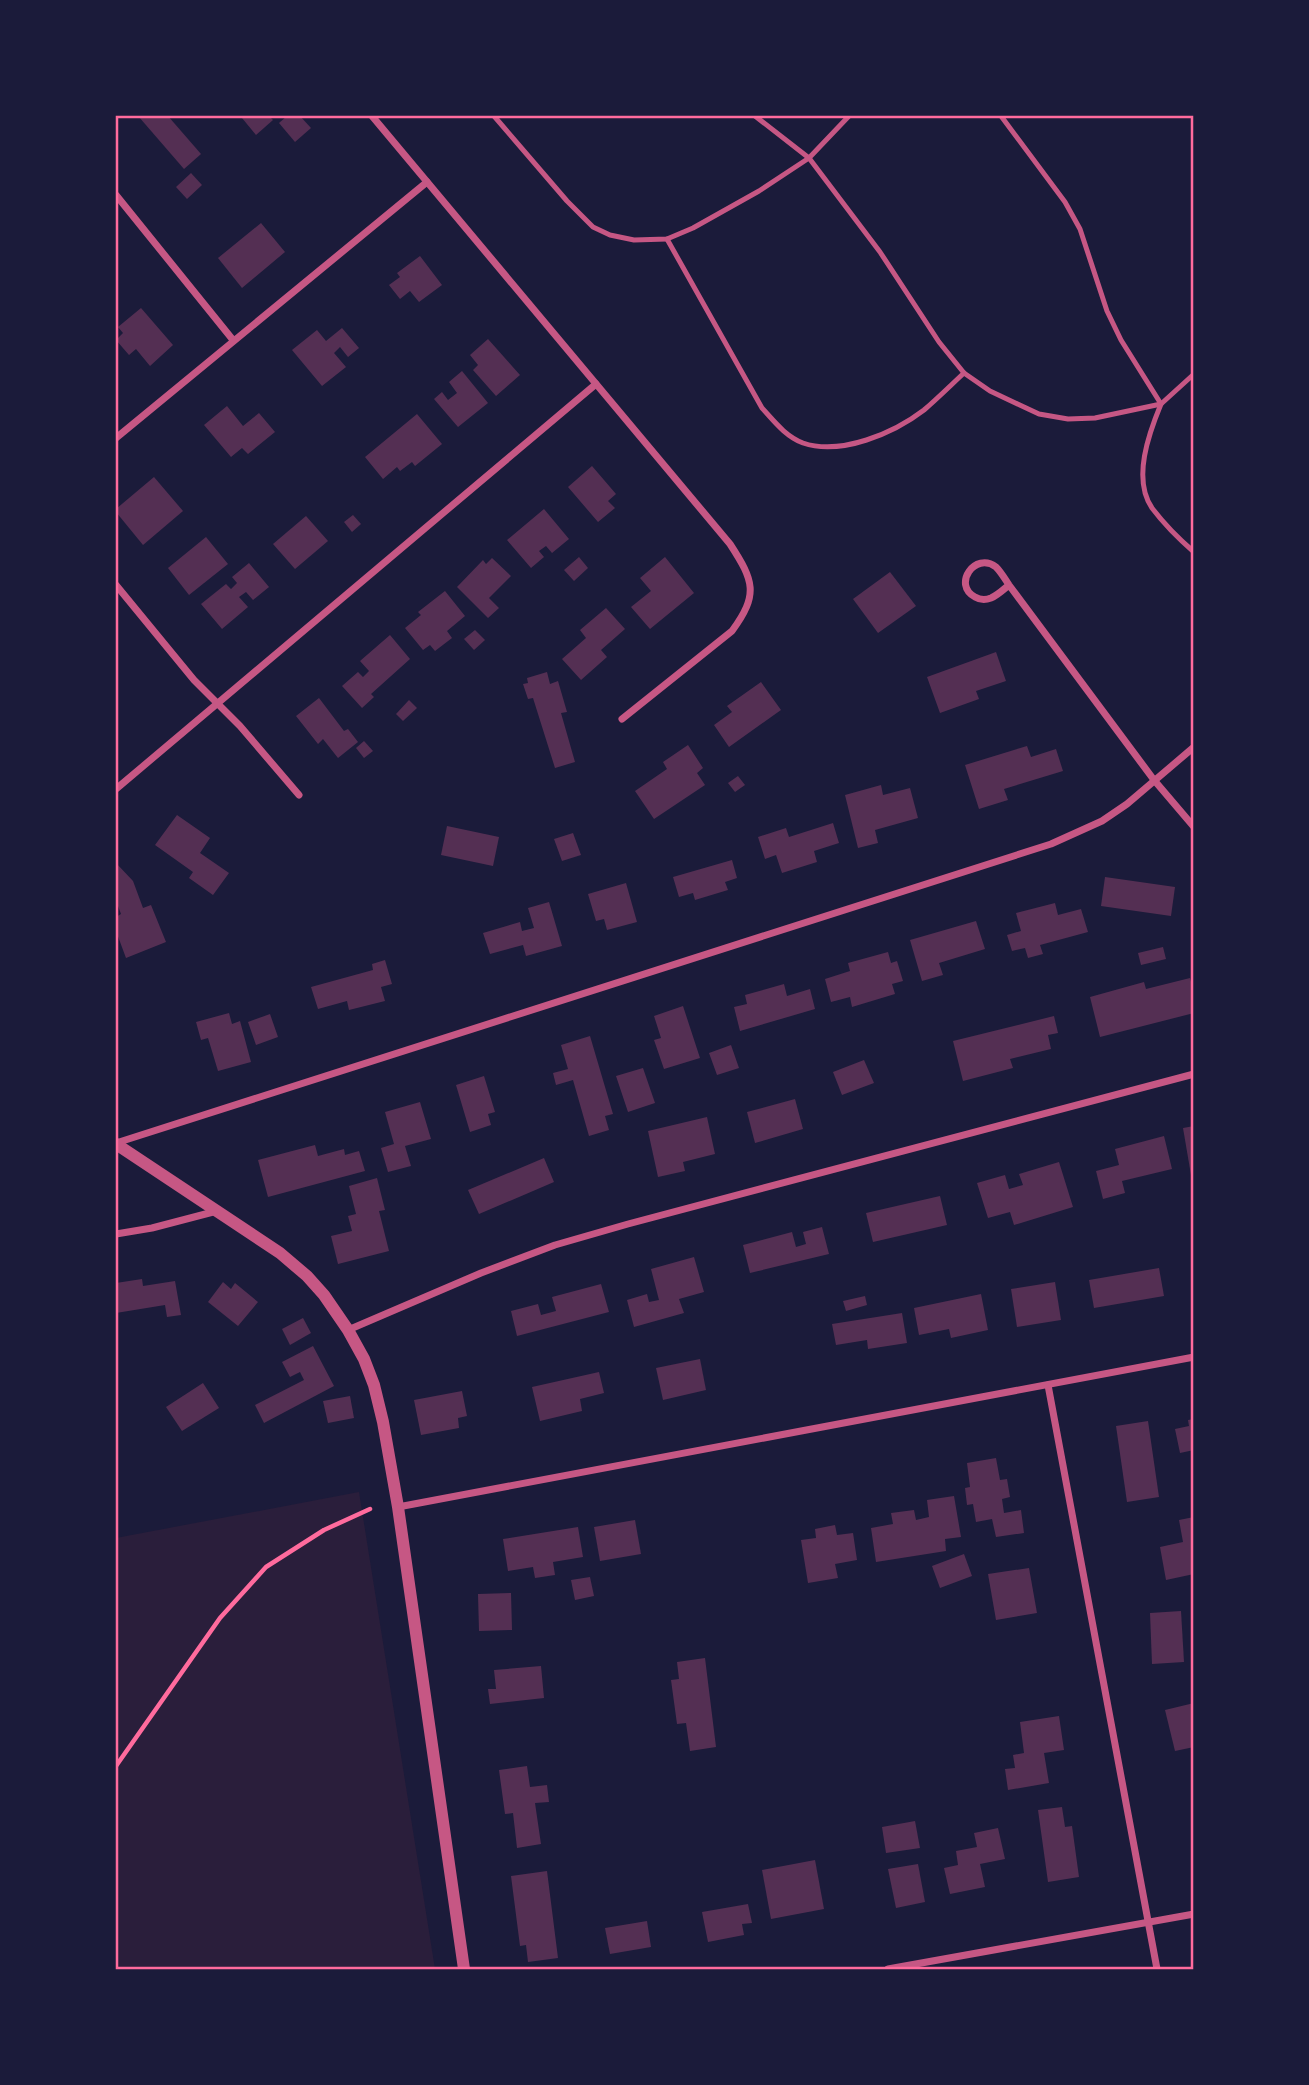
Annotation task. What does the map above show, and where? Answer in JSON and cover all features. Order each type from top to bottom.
[{"type":"street","points":[[372,116],[730,544],[750,579],[751,598],[745,614],[732,631],[622,719]]},
{"type":"street","points":[[116,438],[427,181]]},
{"type":"street","points":[[116,195],[233,340]]},
{"type":"street","points":[[116,789],[596,384]]},
{"type":"street","points":[[1009,585],[995,596],[983,600],[968,592],[965,580],[970,568],[975,565],[988,563],[999,570],[1154,780],[1194,827]]},
{"type":"street","points":[[116,585],[194,680],[240,726],[299,795]]},
{"type":"street","points":[[116,1143],[1051,844],[1102,821],[1194,747]]},
{"type":"street","points":[[348,1330],[481,1273],[555,1245],[1194,1074]]},
{"type":"street","points":[[116,1143],[279,1253],[307,1276],[324,1295],[364,1359],[383,1422],[398,1507],[464,1969]]},
{"type":"street","points":[[116,1234],[218,1211]]},
{"type":"street","points":[[398,1507],[1194,1357]]},
{"type":"street","points":[[1048,1385],[1157,1969]]},
{"type":"street","points":[[888,1969],[1194,1914]]},
{"type":"lane","points":[[494,116],[593,227],[610,235],[634,240],[667,239],[693,228],[759,191],[809,158],[849,116]]},
{"type":"lane","points":[[755,116],[809,158],[880,253],[939,342],[964,373],[990,391],[1039,414],[1068,419],[1096,418],[1161,404]]},
{"type":"lane","points":[[1001,116],[1065,202],[1080,229],[1107,311],[1121,340],[1161,404]]},
{"type":"lane","points":[[667,239],[762,408],[781,430],[801,442],[817,446],[841,446],[898,427],[924,410],[964,373]]},
{"type":"lane","points":[[1194,374],[1161,404],[1146,449],[1143,472],[1151,506],[1178,538],[1194,552]]},
{"type":"path","points":[[116,1766],[220,1618],[266,1567],[324,1530],[370,1509]]},
{"type":"shaded area","points":[[359,1492],[435,1969],[116,1969],[116,1538]]},
{"type":"building","points":[[168,116],[201,154],[184,169],[139,117]]},
{"type":"building","points":[[269,116],[273,120],[256,135],[242,118]]},
{"type":"building","points":[[287,116],[300,116],[311,128],[295,142],[279,123]]},
{"type":"building","points":[[191,173],[202,185],[187,199],[176,187]]},
{"type":"building","points":[[261,223],[285,252],[242,288],[218,258]]},
{"type":"building","points":[[420,256],[442,285],[419,302],[410,291],[400,299],[389,285],[400,277],[397,273]]},
{"type":"building","points":[[141,308],[173,345],[150,366],[136,349],[129,355],[116,340],[123,333],[118,327]]},
{"type":"building","points":[[342,328],[359,348],[348,357],[340,347],[334,353],[346,367],[322,386],[292,350],[317,330],[326,341]]},
{"type":"building","points":[[488,339],[520,375],[496,396],[473,370],[478,365],[470,355]]},
{"type":"building","points":[[462,371],[488,403],[458,427],[434,399],[442,392],[448,400],[457,393],[449,382]]},
{"type":"building","points":[[227,406],[243,426],[259,413],[275,432],[248,454],[242,448],[231,457],[204,425]]},
{"type":"building","points":[[417,414],[442,444],[415,466],[412,462],[400,471],[397,467],[383,479],[365,457]]},
{"type":"building","points":[[592,466],[616,494],[608,501],[615,508],[598,522],[568,487]]},
{"type":"building","points":[[154,477],[183,511],[143,545],[116,509]]},
{"type":"building","points":[[544,509],[569,539],[552,553],[546,546],[539,551],[544,557],[531,568],[507,540]]},
{"type":"building","points":[[353,515],[361,524],[352,532],[344,522]]},
{"type":"building","points":[[306,516],[328,541],[295,569],[273,544]]},
{"type":"building","points":[[206,537],[228,564],[189,595],[168,568]]},
{"type":"building","points":[[579,557],[588,568],[574,581],[564,570]]},
{"type":"building","points":[[665,557],[694,593],[650,629],[631,607],[651,591],[640,578]]},
{"type":"building","points":[[492,558],[511,576],[489,598],[499,608],[488,618],[457,587],[483,560],[486,564]]},
{"type":"building","points":[[249,563],[269,587],[253,600],[246,592],[239,597],[248,607],[222,629],[201,604],[226,584],[231,589],[237,583],[232,577]]},
{"type":"building","points":[[890,572],[916,606],[878,633],[853,599]]},
{"type":"building","points":[[445,591],[465,616],[447,631],[452,638],[435,651],[430,645],[423,650],[405,628],[421,615],[418,612]]},
{"type":"building","points":[[606,608],[625,629],[601,650],[607,657],[581,680],[562,659],[586,638],[580,630]]},
{"type":"building","points":[[475,630],[485,640],[474,650],[464,639]]},
{"type":"building","points":[[390,635],[410,659],[371,694],[374,697],[362,708],[342,686],[358,672],[363,677],[369,671],[360,661]]},
{"type":"building","points":[[996,652],[1006,681],[976,691],[979,699],[940,713],[927,677]]},
{"type":"building","points":[[547,672],[550,684],[558,681],[567,712],[561,713],[575,762],[555,768],[533,698],[528,699],[523,684],[528,683],[527,678]]},
{"type":"building","points":[[761,682],[781,710],[729,747],[714,725],[732,712],[727,706]]},
{"type":"building","points":[[319,698],[344,731],[348,729],[358,742],[338,758],[323,739],[318,744],[296,716]]},
{"type":"building","points":[[409,700],[417,708],[403,721],[396,714]]},
{"type":"building","points":[[364,741],[373,751],[364,758],[356,748]]},
{"type":"building","points":[[688,745],[703,768],[697,773],[705,785],[654,819],[635,791],[667,769],[663,762]]},
{"type":"building","points":[[1027,746],[1031,757],[1056,749],[1063,771],[1004,789],[1008,800],[979,809],[965,765]]},
{"type":"building","points":[[738,776],[745,785],[735,792],[728,783]]},
{"type":"building","points":[[881,785],[883,795],[910,788],[918,818],[875,830],[878,843],[858,848],[845,795]]},
{"type":"building","points":[[177,815],[210,838],[200,853],[229,873],[213,895],[189,878],[193,872],[155,845]]},
{"type":"building","points":[[833,823],[839,843],[814,851],[817,862],[782,873],[776,855],[765,859],[758,837],[786,828],[789,837]]},
{"type":"building","points":[[447,826],[499,837],[493,866],[441,855]]},
{"type":"building","points":[[573,833],[581,855],[562,861],[554,839]]},
{"type":"building","points":[[732,860],[737,878],[725,882],[728,890],[695,900],[693,893],[679,897],[673,877]]},
{"type":"building","points":[[116,863],[133,881],[143,908],[151,905],[166,942],[126,958],[116,931],[116,917],[121,914],[118,906],[116,909]]},
{"type":"building","points":[[1105,877],[1175,887],[1171,916],[1101,906]]},
{"type":"building","points":[[626,883],[637,922],[607,930],[604,919],[596,921],[588,894]]},
{"type":"building","points":[[549,902],[562,946],[526,956],[523,945],[490,954],[483,933],[520,922],[522,931],[534,928],[528,908]]},
{"type":"building","points":[[1055,903],[1058,915],[1081,909],[1088,932],[1040,945],[1043,954],[1028,958],[1025,948],[1012,951],[1007,935],[1021,931],[1016,913]]},
{"type":"building","points":[[976,921],[985,949],[939,963],[943,975],[922,981],[910,940]]},
{"type":"building","points":[[1163,947],[1166,959],[1141,965],[1138,953]]},
{"type":"building","points":[[888,952],[891,963],[897,961],[903,981],[892,984],[895,994],[852,1007],[850,997],[831,1002],[825,979],[850,971],[848,963]]},
{"type":"building","points":[[385,960],[392,984],[381,987],[385,1001],[349,1010],[347,1001],[318,1009],[311,987],[373,970],[372,964]]},
{"type":"building","points":[[1190,978],[1194,993],[1194,1013],[1100,1037],[1090,997],[1144,982],[1146,989]]},
{"type":"building","points":[[784,984],[787,996],[810,989],[815,1009],[740,1031],[734,1007],[747,1004],[745,995]]},
{"type":"building","points":[[683,1006],[700,1058],[664,1069],[654,1040],[661,1038],[654,1016]]},
{"type":"building","points":[[229,1013],[232,1024],[240,1021],[251,1062],[218,1071],[208,1038],[201,1040],[196,1022]]},
{"type":"building","points":[[270,1014],[278,1037],[256,1045],[248,1022]]},
{"type":"building","points":[[1054,1016],[1058,1033],[1048,1035],[1051,1049],[1010,1059],[1013,1068],[963,1081],[953,1041]]},
{"type":"building","points":[[590,1036],[613,1114],[605,1116],[609,1130],[589,1136],[573,1080],[556,1085],[553,1073],[568,1069],[561,1045]]},
{"type":"building","points":[[731,1045],[739,1068],[717,1075],[709,1053]]},
{"type":"building","points":[[864,1060],[874,1083],[842,1095],[833,1072]]},
{"type":"building","points":[[643,1068],[655,1103],[628,1112],[616,1076]]},
{"type":"building","points":[[484,1076],[495,1112],[488,1114],[491,1125],[470,1132],[456,1085]]},
{"type":"building","points":[[795,1099],[803,1129],[755,1143],[747,1112]]},
{"type":"building","points":[[420,1102],[431,1139],[405,1146],[411,1166],[388,1172],[381,1148],[394,1144],[385,1112]]},
{"type":"building","points":[[707,1117],[715,1154],[683,1162],[685,1171],[658,1177],[648,1131]]},
{"type":"building","points":[[1194,1126],[1194,1174],[1191,1175],[1183,1128]]},
{"type":"building","points":[[1164,1136],[1172,1169],[1122,1181],[1125,1193],[1103,1199],[1096,1171],[1119,1165],[1115,1149]]},
{"type":"building","points":[[315,1145],[318,1156],[344,1149],[345,1155],[359,1151],[365,1171],[268,1197],[258,1160]]},
{"type":"building","points":[[544,1158],[554,1182],[479,1214],[468,1190]]},
{"type":"building","points":[[1059,1162],[1073,1207],[1014,1225],[1010,1212],[988,1218],[977,1183],[1005,1175],[1009,1189],[1023,1185],[1019,1174]]},
{"type":"building","points":[[377,1178],[385,1210],[379,1211],[389,1251],[338,1264],[331,1236],[352,1231],[348,1216],[356,1214],[349,1186]]},
{"type":"building","points":[[940,1196],[947,1225],[873,1242],[866,1213]]},
{"type":"building","points":[[822,1227],[829,1254],[750,1273],[743,1245],[792,1232],[796,1247],[806,1244],[803,1232]]},
{"type":"building","points":[[694,1257],[704,1292],[679,1299],[684,1313],[634,1327],[627,1300],[647,1294],[649,1302],[659,1300],[651,1269]]},
{"type":"building","points":[[1159,1268],[1164,1296],[1094,1308],[1089,1280]]},
{"type":"building","points":[[142,1279],[143,1286],[175,1281],[181,1315],[167,1317],[165,1305],[116,1313],[116,1283]]},
{"type":"building","points":[[223,1282],[231,1289],[235,1283],[258,1302],[238,1326],[208,1302]]},
{"type":"building","points":[[1055,1282],[1061,1320],[1017,1327],[1011,1289]]},
{"type":"building","points":[[601,1284],[609,1312],[517,1336],[511,1311],[538,1304],[541,1315],[556,1311],[552,1297]]},
{"type":"building","points":[[981,1294],[988,1330],[951,1338],[949,1329],[919,1335],[914,1308]]},
{"type":"building","points":[[865,1296],[867,1305],[846,1311],[843,1301]]},
{"type":"building","points":[[902,1313],[907,1343],[868,1349],[867,1340],[836,1345],[832,1324]]},
{"type":"building","points":[[303,1318],[311,1333],[290,1345],[282,1329]]},
{"type":"building","points":[[313,1346],[334,1386],[264,1423],[255,1405],[304,1380],[300,1372],[290,1377],[282,1362]]},
{"type":"building","points":[[700,1359],[706,1390],[663,1400],[656,1368]]},
{"type":"building","points":[[599,1372],[604,1393],[580,1399],[582,1411],[540,1421],[532,1387]]},
{"type":"building","points":[[203,1383],[219,1408],[182,1431],[166,1407]]},
{"type":"building","points":[[462,1391],[467,1416],[458,1418],[459,1428],[421,1435],[414,1400]]},
{"type":"building","points":[[350,1396],[354,1418],[328,1423],[323,1401]]},
{"type":"building","points":[[1194,1419],[1194,1450],[1180,1453],[1175,1429],[1189,1426],[1188,1420]]},
{"type":"building","points":[[1148,1421],[1159,1497],[1127,1502],[1116,1426]]},
{"type":"building","points":[[996,1458],[1000,1480],[1007,1479],[1010,1497],[1002,1499],[1004,1513],[1021,1510],[1024,1533],[996,1537],[992,1519],[976,1522],[973,1504],[967,1505],[965,1488],[970,1487],[967,1463]]},
{"type":"building","points":[[954,1496],[961,1537],[945,1539],[946,1551],[876,1562],[871,1528],[893,1524],[891,1513],[914,1510],[916,1520],[929,1517],[927,1500]]},
{"type":"building","points":[[1194,1517],[1194,1574],[1166,1580],[1160,1547],[1183,1542],[1179,1520]]},
{"type":"building","points":[[635,1520],[641,1554],[600,1561],[594,1527]]},
{"type":"building","points":[[835,1525],[837,1535],[853,1533],[857,1560],[835,1564],[838,1578],[808,1583],[801,1540],[816,1538],[815,1529]]},
{"type":"building","points":[[578,1527],[583,1557],[553,1562],[555,1575],[535,1578],[533,1567],[508,1571],[503,1539]]},
{"type":"building","points":[[964,1554],[972,1576],[940,1588],[932,1566]]},
{"type":"building","points":[[1029,1568],[1037,1613],[996,1620],[988,1574]]},
{"type":"building","points":[[590,1577],[594,1596],[575,1600],[571,1580]]},
{"type":"building","points":[[511,1593],[512,1630],[479,1631],[478,1594]]},
{"type":"building","points":[[1181,1611],[1184,1662],[1152,1664],[1150,1613]]},
{"type":"building","points":[[705,1658],[716,1747],[690,1751],[686,1723],[677,1724],[671,1680],[679,1679],[677,1662]]},
{"type":"building","points":[[541,1666],[544,1698],[490,1704],[488,1689],[496,1689],[494,1670]]},
{"type":"building","points":[[1194,1703],[1194,1747],[1175,1751],[1165,1710]]},
{"type":"building","points":[[1059,1716],[1064,1750],[1044,1753],[1049,1783],[1008,1790],[1005,1769],[1015,1768],[1013,1755],[1024,1753],[1020,1722]]},
{"type":"building","points":[[527,1766],[530,1787],[547,1785],[549,1802],[535,1803],[541,1844],[517,1848],[513,1813],[505,1814],[499,1770]]},
{"type":"building","points":[[1062,1807],[1065,1827],[1072,1826],[1079,1877],[1048,1882],[1038,1810]]},
{"type":"building","points":[[915,1821],[920,1848],[886,1853],[882,1827]]},
{"type":"building","points":[[998,1828],[1005,1859],[980,1864],[985,1887],[950,1894],[944,1868],[958,1865],[956,1851],[977,1847],[974,1833]]},
{"type":"building","points":[[815,1860],[824,1909],[771,1919],[762,1870]]},
{"type":"building","points":[[918,1864],[925,1902],[896,1908],[888,1869]]},
{"type":"building","points":[[547,1871],[558,1958],[528,1962],[526,1945],[520,1946],[511,1876]]},
{"type":"building","points":[[748,1904],[752,1923],[742,1924],[744,1935],[708,1942],[702,1912]]},
{"type":"building","points":[[647,1921],[651,1947],[610,1954],[605,1928]]}]
